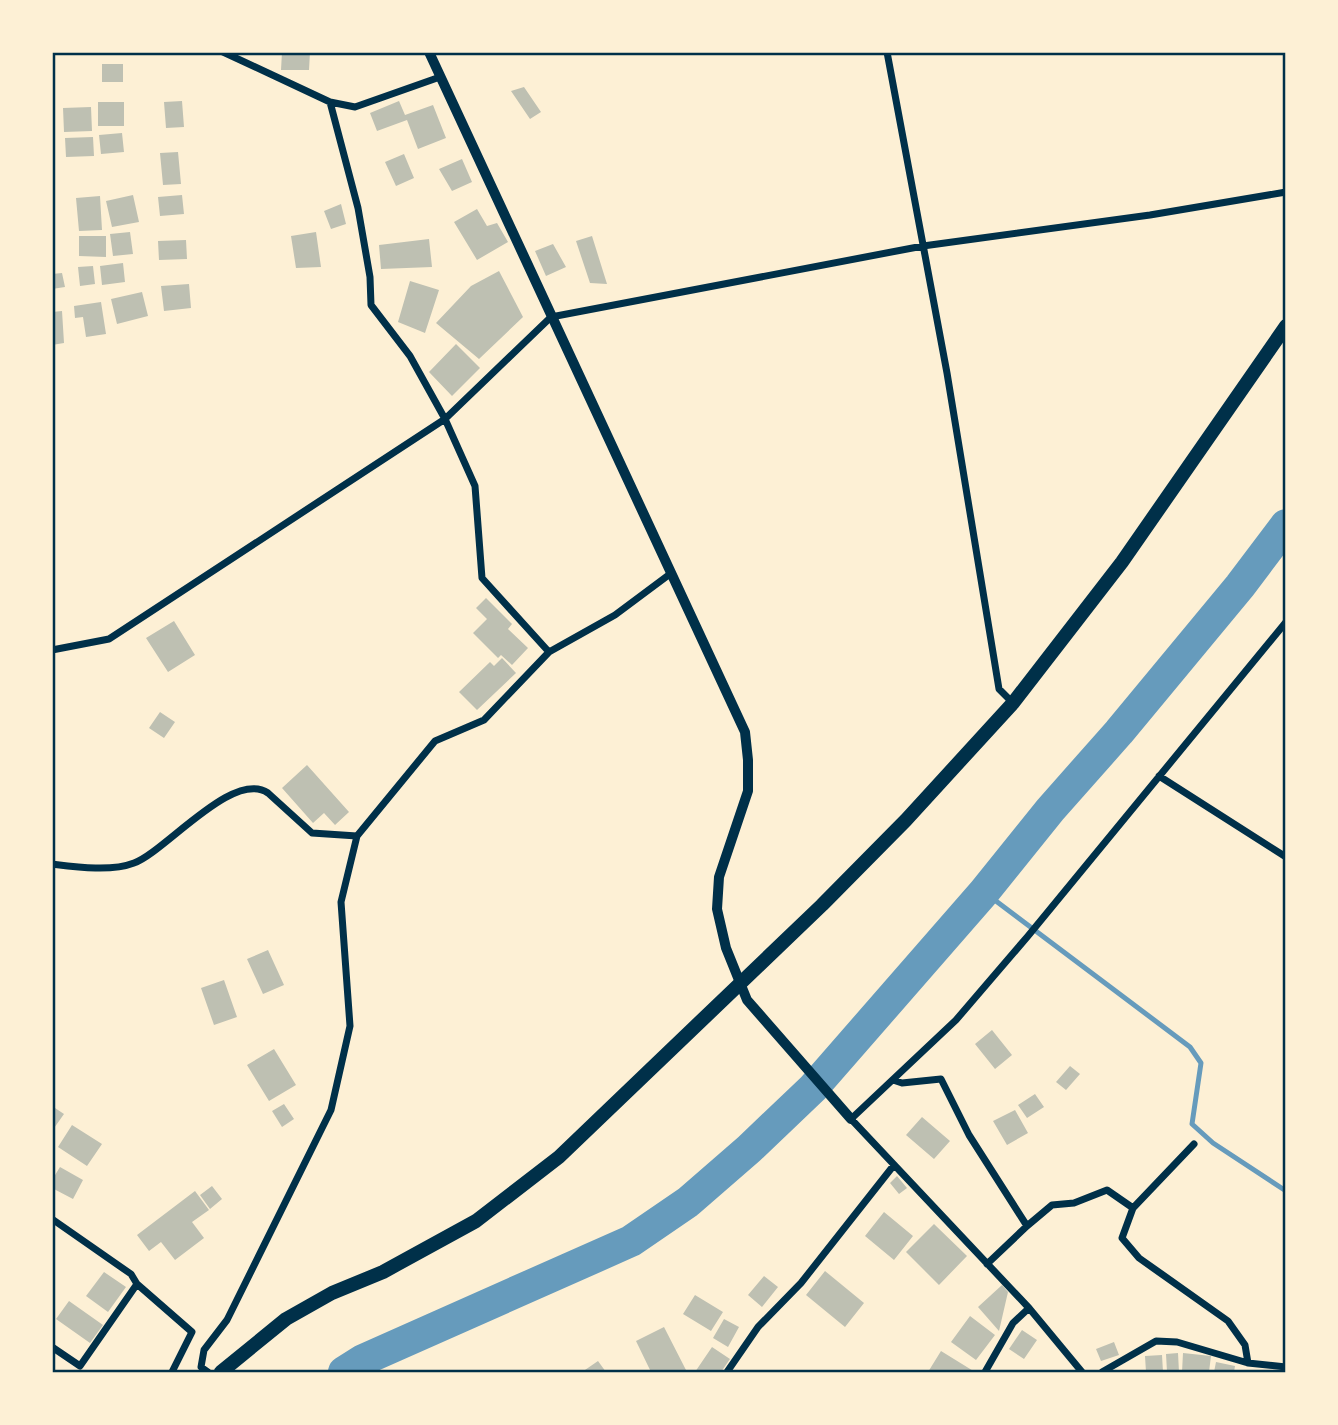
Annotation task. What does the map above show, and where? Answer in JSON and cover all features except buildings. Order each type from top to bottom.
[{"type":"main road","points":[[221,1373],[286,1319],[332,1293],[383,1272],[476,1221],[525,1184],[559,1157],[822,905],[906,820],[1013,703],[1122,562],[1286,326]]},
{"type":"street","points":[[223,52],[330,102],[355,107],[440,77]]},
{"type":"street","points":[[429,52],[744,732],[748,791],[719,877],[717,909],[726,948],[739,982],[757,1013],[848,1116],[1029,1308],[1082,1373]]},
{"type":"street","points":[[887,52],[947,373],[999,689],[1013,703]]},
{"type":"street","points":[[330,102],[358,208],[370,277],[371,305],[410,356],[445,419],[475,486],[482,578],[549,652]]},
{"type":"street","points":[[52,650],[109,639],[445,419],[551,317],[923,246],[1150,215],[1286,192]]},
{"type":"street","points":[[208,1373],[199,1370],[204,1350],[227,1320],[331,1110],[351,1027],[341,902],[357,836],[435,741],[484,720],[549,652],[615,615],[670,574]]},
{"type":"street","points":[[848,1116],[893,1080],[956,1020],[1286,622]]},
{"type":"street","points":[[1159,776],[1286,857]]},
{"type":"street","points":[[52,864],[92,869],[135,863],[215,804],[249,788],[261,788],[268,793],[312,833],[357,836]]},
{"type":"street","points":[[893,1080],[902,1083],[941,1079],[969,1135],[1027,1226]]},
{"type":"street","points":[[1194,1144],[1133,1208],[1122,1238],[1139,1258],[1228,1321],[1245,1345],[1248,1363]]},
{"type":"street","points":[[727,1373],[758,1327],[801,1283],[894,1165]]},
{"type":"street","points":[[987,1264],[1052,1205],[1074,1203],[1107,1190],[1133,1208]]},
{"type":"street","points":[[52,1219],[131,1274],[136,1284],[192,1332],[172,1373]]},
{"type":"street","points":[[52,1347],[80,1366],[136,1284]]},
{"type":"street","points":[[985,1373],[1013,1323],[1029,1308]]},
{"type":"street","points":[[1102,1373],[1156,1341],[1177,1342],[1248,1363],[1286,1367]]},
{"type":"waterway","points":[[344,1372],[363,1360],[631,1241],[688,1202],[749,1149],[813,1088],[984,892],[1240,586],[1286,525]]},
{"type":"waterway","points":[[984,892],[1190,1047],[1201,1063],[1192,1124],[1213,1143],[1286,1191]]}]
